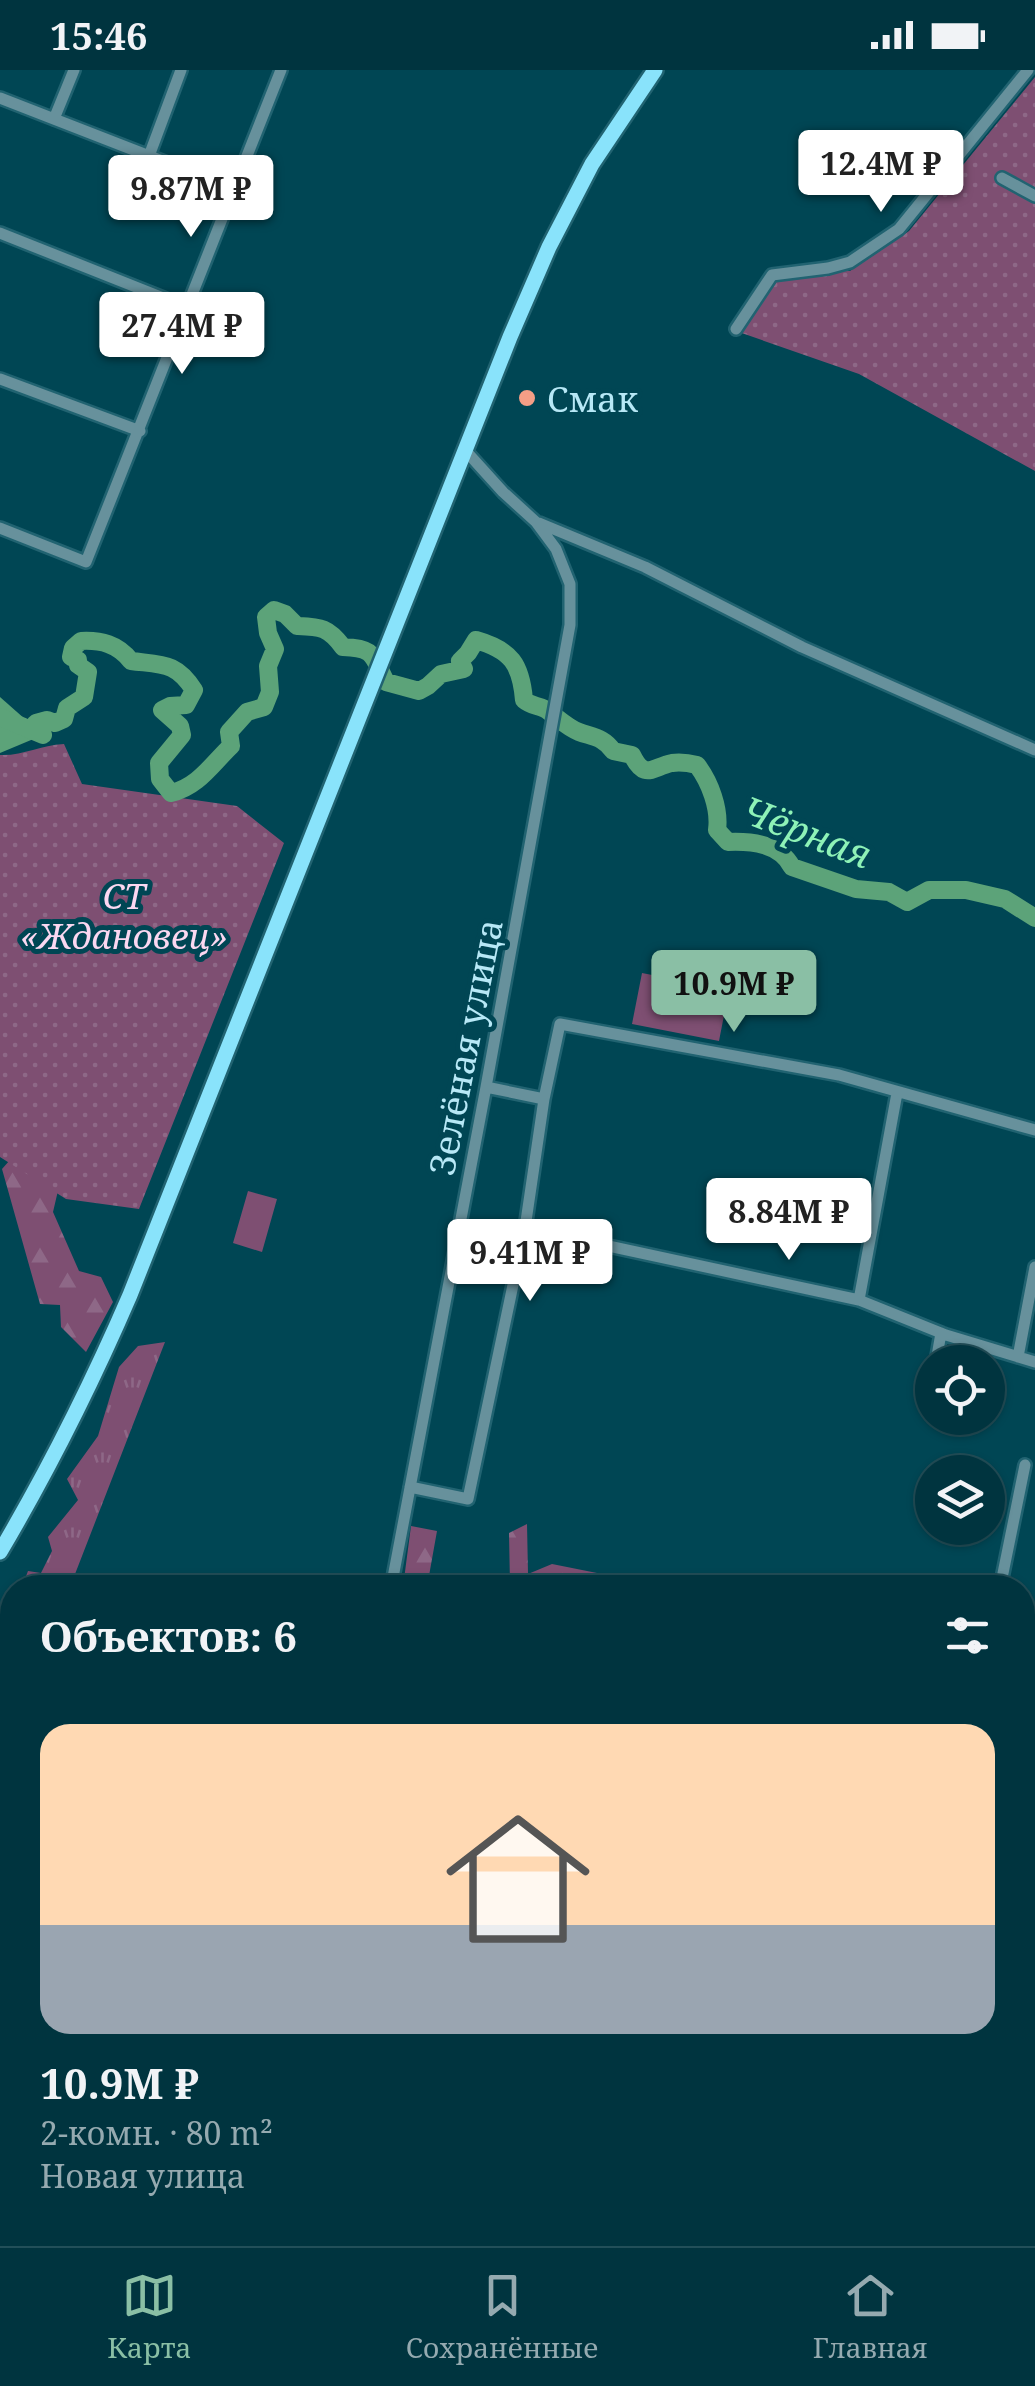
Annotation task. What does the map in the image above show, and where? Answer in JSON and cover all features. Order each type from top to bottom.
[{"type":"main road","points":[[0,1552],[100,1366],[510,337],[565,215],[616,124],[655,70]]},
{"type":"street","points":[[54,119],[74,70]]},
{"type":"street","points":[[149,156],[181,70]]},
{"type":"street","points":[[0,528],[86,562],[281,70]]},
{"type":"street","points":[[736,329],[772,275],[850,262],[899,228],[1028,70]]},
{"type":"street","points":[[0,98],[234,189]]},
{"type":"street","points":[[1002,178],[1035,196]]},
{"type":"street","points":[[0,233],[186,307]]},
{"type":"street","points":[[0,379],[140,431]]},
{"type":"street","points":[[465,450],[536,522],[645,567],[802,647],[1035,750]]},
{"type":"street","name":"Зелёная улица","points":[[393,1575],[570,625],[570,584],[556,548],[536,522]]},
{"type":"street","points":[[410,1487],[468,1499],[525,1228],[544,1099],[560,1024],[838,1076],[1035,1130]]},
{"type":"street","points":[[486,1087],[544,1099]]},
{"type":"street","points":[[859,1300],[896,1093]]},
{"type":"street","points":[[525,1228],[859,1300],[941,1333],[1035,1362]]},
{"type":"street","points":[[1018,1357],[1035,1267]]},
{"type":"street","points":[[939,1345],[941,1333]]},
{"type":"street","points":[[1003,1575],[1025,1465]]},
{"type":"green space","points":[[1035,77],[1035,471],[859,374],[733,330],[771,272],[850,271],[909,231]]},
{"type":"green space","name":"СТ «Ждановец»","points":[[64,744],[82,784],[237,806],[284,843],[139,1209],[66,1199],[0,1157],[0,755]]},
{"type":"green space","points":[[642,973],[729,990],[719,1041],[632,1024]]},
{"type":"green space","points":[[10,1160],[60,1182],[53,1212],[79,1271],[101,1277],[113,1302],[86,1352],[61,1327],[60,1305],[40,1304],[2,1169]]},
{"type":"green space","points":[[248,1191],[277,1199],[262,1252],[233,1243]]},
{"type":"green space","points":[[165,1342],[75,1575],[26,1575],[28,1571],[41,1573],[52,1551],[48,1537],[78,1500],[67,1479],[98,1436],[119,1367],[138,1346]]},
{"type":"green space","points":[[527,1524],[528,1574],[552,1564],[607,1575],[510,1575],[509,1533]]},
{"type":"green space","points":[[411,1526],[437,1531],[429,1575],[405,1575]]},
{"type":"shaded area","points":[[0,697],[43,735],[0,753]]},
{"type":"waterway","name":"Чёрная","points":[[0,717],[43,735],[36,723],[64,719],[67,708],[84,697],[88,672],[71,657],[73,648],[81,641],[109,644],[131,661],[168,666],[194,690],[186,705],[162,710],[180,726],[182,735],[159,763],[160,779],[171,793],[204,774],[231,746],[229,732],[247,712],[264,707],[270,692],[268,666],[275,649],[266,617],[274,610],[297,626],[328,632],[343,647],[367,651],[386,682],[419,691],[441,674],[464,669],[460,661],[476,640],[512,660],[524,700],[545,709],[574,730],[602,740],[613,751],[632,755],[641,768],[649,770],[675,763],[697,765],[713,796],[717,830],[728,842],[765,846],[780,853],[792,867],[856,889],[889,892],[907,902],[929,890],[966,890],[1005,899],[1035,918]]},
{"type":"place","name":"Смак","points":[[527,398]]}]
